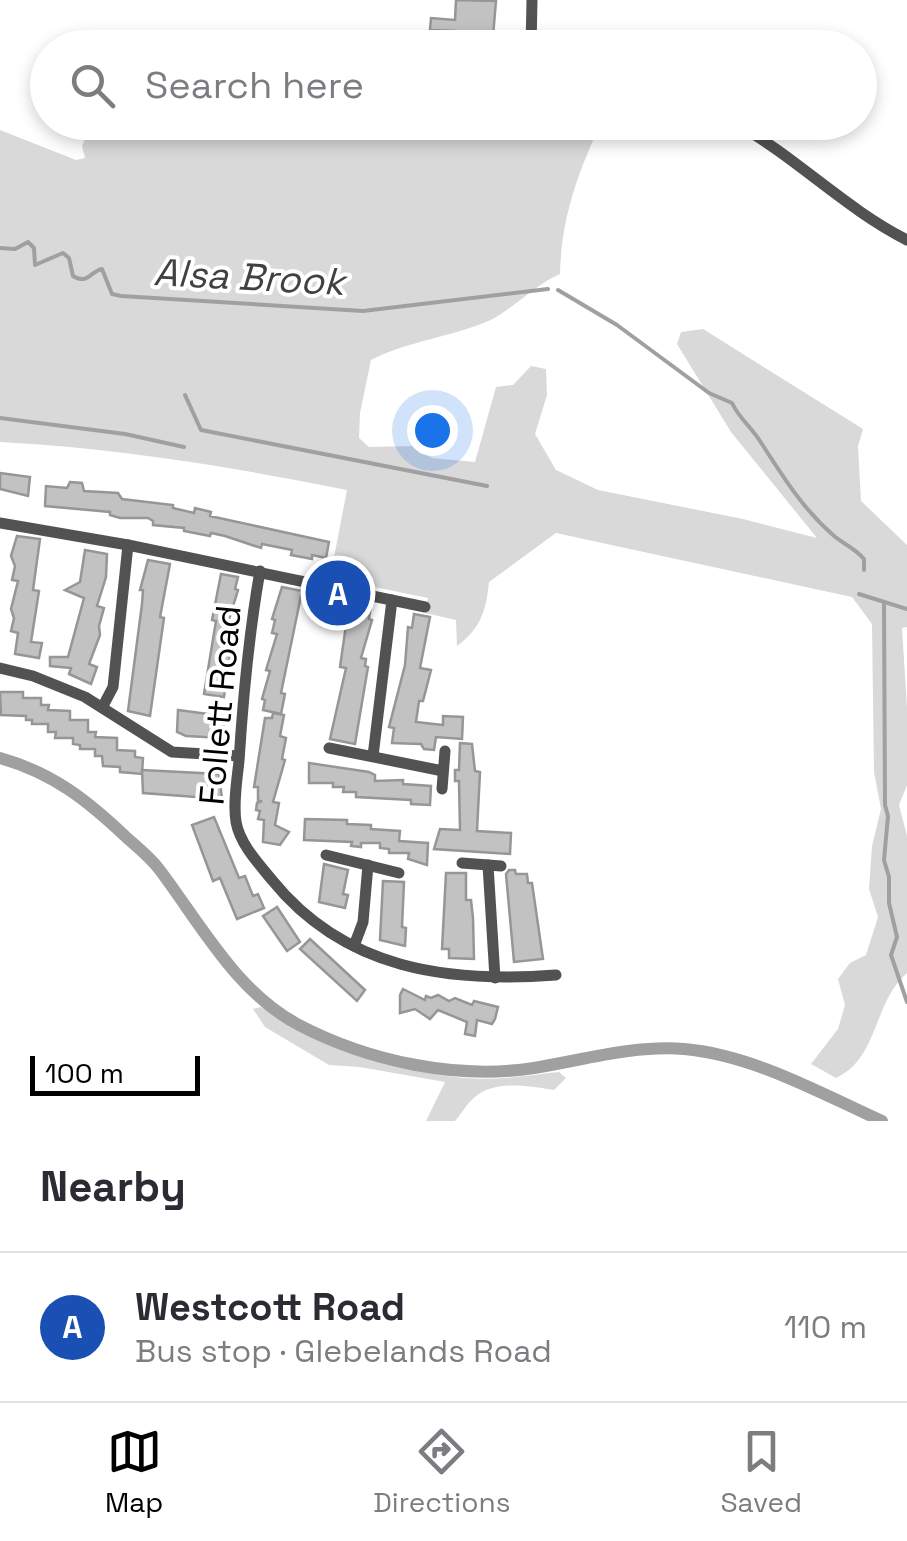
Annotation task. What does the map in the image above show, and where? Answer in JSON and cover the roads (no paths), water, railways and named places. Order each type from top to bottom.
[{"type":"street","points":[[531,30],[532,0]]},
{"type":"street","points":[[763,140],[863,214],[907,240]]},
{"type":"street","points":[[0,523],[260,571],[425,607]]},
{"type":"street","points":[[103,706],[112,687],[128,545]]},
{"type":"street","name":"Follett Road","points":[[260,571],[239,756],[236,820],[245,846],[311,920],[354,946],[424,972],[495,978],[556,975]]},
{"type":"street","points":[[373,756],[392,600]]},
{"type":"street","points":[[3,669],[65,688],[103,706],[172,752],[239,756]]},
{"type":"street","points":[[329,748],[444,770]]},
{"type":"street","points":[[442,789],[445,751]]},
{"type":"street","points":[[326,855],[399,873]]},
{"type":"street","points":[[462,863],[494,865],[495,978]]},
{"type":"street","points":[[354,946],[362,922],[368,865]]},
{"type":"waterway","name":"Alsa Brook","points":[[0,248],[15,249],[28,242],[34,248],[35,265],[63,253],[69,258],[73,276],[85,279],[102,269],[112,294],[121,296],[363,311],[548,289]]},
{"type":"waterway","name":"Alsa Brook","points":[[558,290],[617,325],[709,393],[732,403],[812,514],[864,559],[864,570]]},
{"type":"waterway","points":[[185,395],[201,430],[487,486]]},
{"type":"waterway","points":[[0,418],[125,434],[184,447]]},
{"type":"waterway","name":"Alsa Brook","points":[[859,594],[907,609]]},
{"type":"waterway","points":[[884,602],[888,816],[884,860],[897,937],[891,955],[907,1002]]},
{"type":"waterway","points":[[0,758],[53,780],[97,811],[155,865],[221,955],[256,994],[299,1025],[326,1038],[383,1058],[474,1071],[534,1068],[646,1049],[684,1049],[761,1067],[882,1121]]},
{"type":"place","name":"Westcott Road","points":[[338,593]]}]
